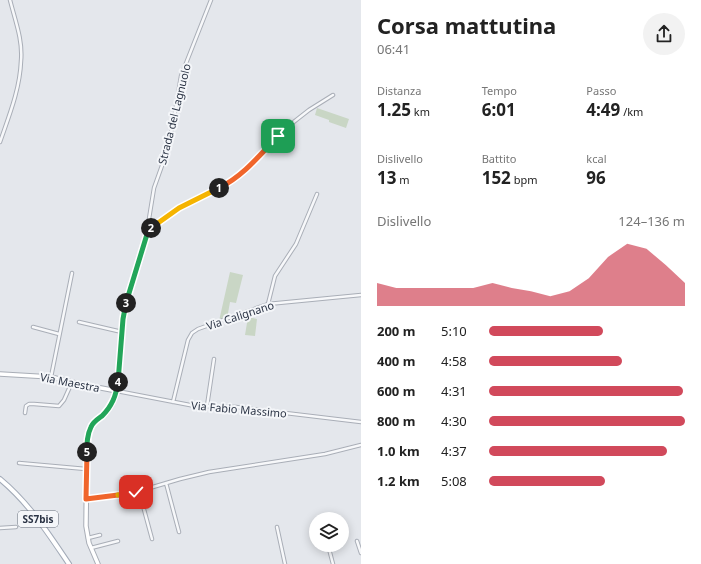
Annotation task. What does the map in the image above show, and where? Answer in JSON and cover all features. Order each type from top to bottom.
[{"type":"main road","name":"SS7bis","points":[[0,479],[13,489],[30,508],[68,564]]},
{"type":"street","points":[[0,142],[16,96],[22,61],[19,36],[10,0]]},
{"type":"street","name":"Strada del Lagnuolo","points":[[117,391],[124,308],[148,231],[154,188],[164,160],[173,124],[181,76],[211,0]]},
{"type":"street","points":[[148,231],[179,208],[233,181],[250,166],[286,128],[309,110],[333,95]]},
{"type":"street","points":[[268,304],[275,276],[298,239],[317,194]]},
{"type":"street","points":[[51,377],[72,273]]},
{"type":"street","name":"Via Calignano","points":[[173,402],[187,345],[192,333],[198,329],[268,304],[361,295]]},
{"type":"street","points":[[79,322],[122,332]]},
{"type":"street","points":[[33,327],[59,334]]},
{"type":"street","points":[[207,406],[214,359]]},
{"type":"street","name":"Via Maestra","points":[[0,374],[51,377],[117,391]]},
{"type":"street","points":[[24,413],[26,406],[31,404],[59,406],[64,400],[72,382]]},
{"type":"street","points":[[98,564],[91,548],[86,526],[87,439],[94,422],[108,410],[117,391]]},
{"type":"street","name":"Via Fabio Massimo","points":[[117,391],[194,406],[236,407],[361,422]]},
{"type":"street","points":[[86,499],[139,491],[218,470],[325,454],[361,445]]},
{"type":"street","points":[[19,463],[86,469]]},
{"type":"street","points":[[166,483],[179,532]]},
{"type":"street","points":[[139,491],[152,539]]},
{"type":"street","points":[[0,528],[16,527]]},
{"type":"street","points":[[276,527],[285,564]]},
{"type":"street","points":[[88,538],[100,535]]},
{"type":"street","points":[[91,548],[118,541]]},
{"type":"street","points":[[357,541],[361,553]]},
{"type":"street","points":[[330,552],[334,564]]},
{"type":"green space","points":[[317,108],[349,119],[346,128],[315,115]]},
{"type":"green space","points":[[230,272],[243,275],[236,303],[230,302],[227,319],[219,321]]},
{"type":"green space","points":[[248,317],[257,319],[255,336],[245,335]]},
{"type":"route","points":[[136,492],[86,499],[87,439],[91,426],[108,410],[117,391],[124,308],[148,231],[179,208],[233,181],[250,166],[278,136]]}]
